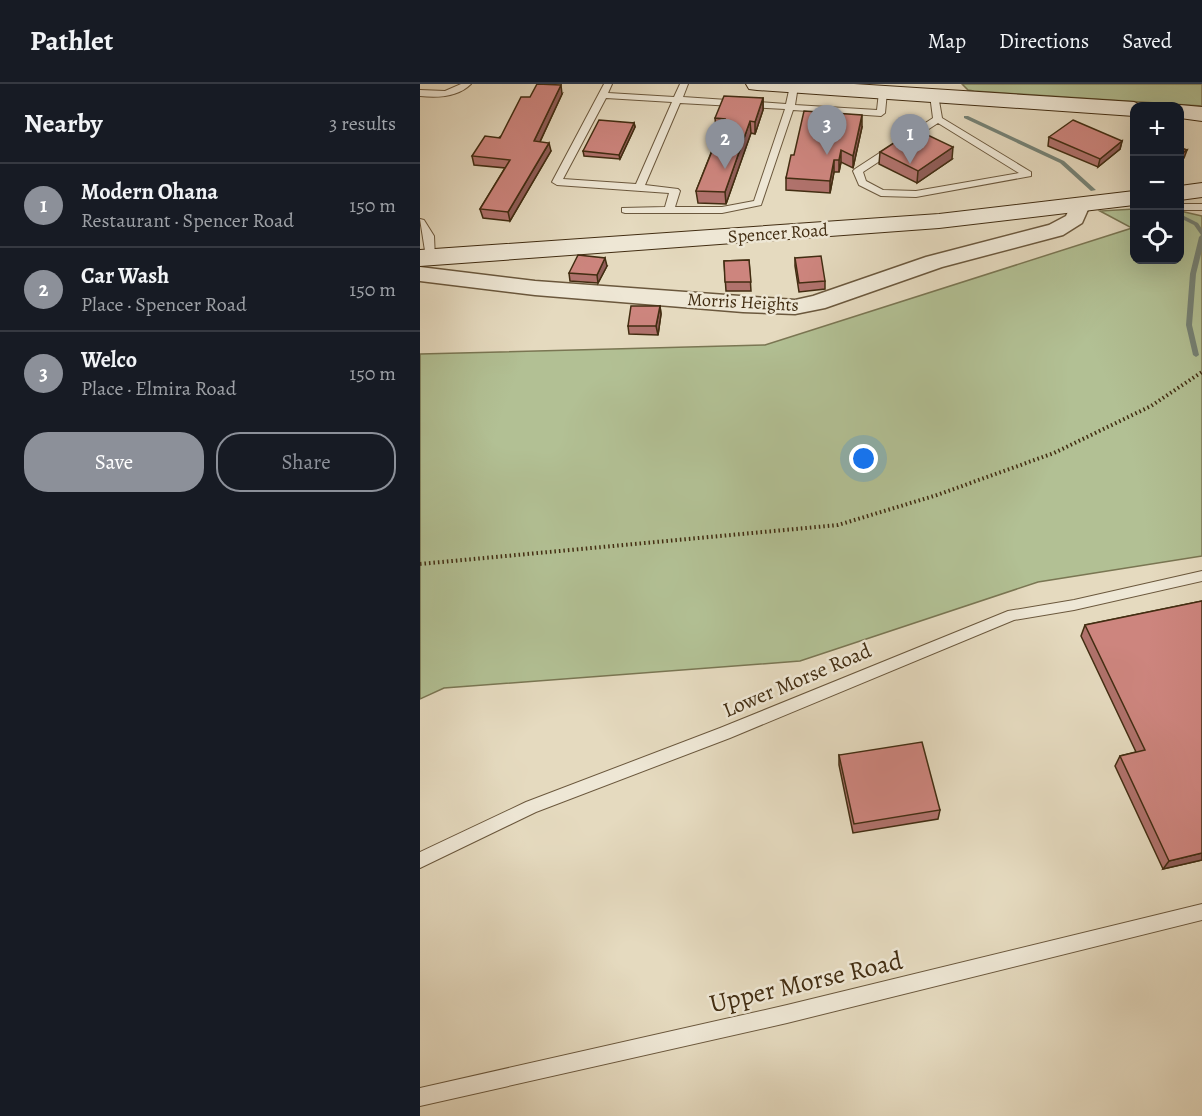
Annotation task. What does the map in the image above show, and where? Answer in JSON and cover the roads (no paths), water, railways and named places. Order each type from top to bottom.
[{"type":"street","points":[[758,84],[792,96],[938,90],[1130,109]]},
{"type":"street","points":[[1184,112],[1202,114]]},
{"type":"street","points":[[1184,192],[1202,190]]},
{"type":"street","name":"Spencer Road","points":[[424,263],[939,221],[1130,199]]},
{"type":"street","name":"Morris Heights","points":[[424,263],[535,288],[795,307],[817,303],[934,262],[1056,230],[1075,219],[1080,206]]},
{"type":"lane","points":[[420,93],[431,95],[457,91],[467,84]]},
{"type":"lane","points":[[608,84],[557,182],[675,191],[669,210]]},
{"type":"lane","points":[[639,187],[684,84]]},
{"type":"lane","points":[[938,90],[938,119]]},
{"type":"lane","points":[[603,95],[677,99],[792,96],[758,203],[722,210],[625,210]]},
{"type":"lane","points":[[938,119],[1028,174],[916,194],[881,193],[862,183],[858,171],[938,119]]},
{"type":"lane","points":[[1184,207],[1202,207]]},
{"type":"lane","points":[[420,222],[429,236],[424,263]]},
{"type":"lane","name":"Lower Morse Road","points":[[420,860],[531,807],[725,733],[1013,615],[1074,605],[1202,576]]},
{"type":"lane","name":"Upper Morse Road","points":[[420,1097],[787,1014],[1202,912]]},
{"type":"waterway","points":[[966,117],[1062,162],[1093,190]]},
{"type":"waterway","points":[[1184,218],[1196,224],[1202,234]]},
{"type":"waterway","points":[[1196,355],[1189,325],[1193,274],[1202,237]]},
{"type":"place","name":"Welco","points":[[827,155]]},
{"type":"place","name":"Modern Ohana","points":[[910,164]]},
{"type":"place","name":"Car Wash","points":[[725,169]]}]
